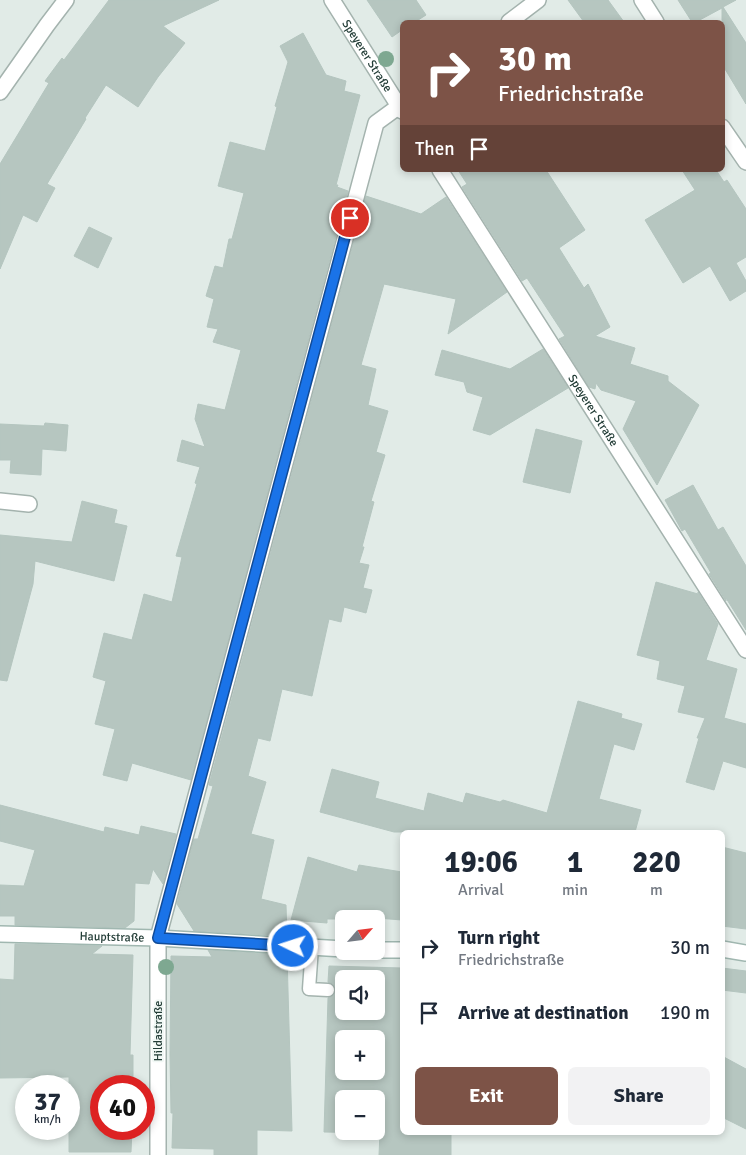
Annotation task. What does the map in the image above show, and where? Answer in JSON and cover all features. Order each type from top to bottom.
[{"type":"street","points":[[0,92],[66,0]]},
{"type":"street","name":"Speyerer Straße","points":[[332,0],[400,104]]},
{"type":"street","points":[[512,20],[538,0]]},
{"type":"street","points":[[642,0],[655,20]]},
{"type":"street","name":"Hildastraße","points":[[158,1155],[158,938],[376,123],[400,108]]},
{"type":"street","points":[[725,131],[746,162]]},
{"type":"street","name":"Speyerer Straße","points":[[441,172],[746,650]]},
{"type":"street","points":[[0,502],[29,504]]},
{"type":"street","name":"Hauptstraße","points":[[0,934],[158,938],[335,948]]},
{"type":"street","points":[[385,950],[400,950]]},
{"type":"street","points":[[725,950],[746,953]]},
{"type":"lane","points":[[312,947],[309,989],[328,990]]},
{"type":"building","points":[[109,0],[219,0],[163,26],[185,43],[158,77],[138,107],[106,85],[47,184],[55,188],[37,222],[23,215],[0,269],[0,164],[49,83],[45,81],[62,58],[64,60]]},
{"type":"building","points":[[367,0],[416,0],[426,15],[418,20],[400,20],[400,31],[392,37]]},
{"type":"building","points":[[568,0],[608,0],[623,20],[583,20]]},
{"type":"building","points":[[678,0],[736,0],[723,7],[746,43],[746,104],[725,69],[725,20],[722,20],[722,8],[700,20],[691,20]]},
{"type":"building","points":[[303,33],[326,75],[346,81],[344,91],[360,95],[336,185],[348,191],[191,780],[132,763],[127,781],[103,775],[115,729],[95,724],[106,681],[93,677],[104,633],[132,640],[144,594],[172,602],[182,557],[176,556],[197,484],[195,483],[200,467],[177,461],[182,440],[205,447],[195,419],[198,404],[225,410],[241,350],[213,342],[218,329],[207,327],[214,299],[206,296],[215,266],[223,268],[229,239],[232,239],[244,193],[218,186],[230,142],[265,151],[277,107],[275,106],[288,62],[280,46]]},
{"type":"building","points":[[459,172],[547,172],[585,230],[559,248],[584,288],[588,284],[610,327],[595,336],[635,348],[630,364],[668,376],[668,381],[699,405],[657,485],[623,429],[636,401],[601,390],[596,383],[595,389],[589,387],[559,339],[565,336],[527,278],[522,281],[462,187],[467,184]]},
{"type":"building","points":[[683,172],[717,172],[724,182],[727,180],[746,209],[746,257],[736,263],[746,281],[746,291],[730,301],[710,266],[683,283],[645,220],[695,190]]},
{"type":"building","points":[[366,196],[421,214],[446,197],[507,292],[448,334],[456,299],[384,284],[361,365],[376,369],[368,405],[388,411],[376,452],[385,455],[371,501],[374,502],[359,563],[369,565],[363,588],[372,590],[366,613],[344,607],[341,622],[329,619],[312,696],[282,689],[270,741],[258,738],[248,776],[266,782],[251,834],[274,840],[261,899],[286,905],[287,936],[194,931],[177,904],[194,839],[198,839],[213,786],[209,785]]},
{"type":"building","points":[[89,227],[112,238],[98,268],[74,256]]},
{"type":"building","points":[[543,349],[568,388],[490,435],[473,430],[483,397],[467,392],[464,382],[435,375],[442,350],[510,369]]},
{"type":"building","points":[[45,423],[68,425],[66,451],[42,449],[41,475],[10,473],[11,460],[0,460],[0,424],[44,426]]},
{"type":"building","points":[[536,429],[582,441],[570,493],[523,482]]},
{"type":"building","points":[[693,485],[718,530],[723,527],[746,566],[746,630],[709,574],[711,573],[685,529],[682,531],[665,500]]},
{"type":"building","points":[[82,501],[117,510],[114,523],[127,526],[114,581],[35,561],[33,584],[7,681],[0,680],[0,535],[72,542]]},
{"type":"building","points":[[656,582],[698,594],[698,592],[718,624],[706,660],[737,669],[724,718],[746,724],[746,768],[723,761],[714,790],[686,782],[699,738],[697,738],[705,718],[678,712],[685,686],[657,679],[660,661],[637,655]]},
{"type":"building","points":[[578,701],[622,714],[621,718],[642,724],[634,750],[614,744],[599,799],[641,810],[636,830],[400,830],[400,832],[394,832],[320,812],[332,769],[379,782],[375,798],[424,811],[428,793],[463,803],[466,793],[500,802],[503,800],[547,813]]},
{"type":"building","points":[[0,805],[104,832],[105,827],[139,835],[141,826],[176,834],[163,884],[153,869],[149,884],[135,883],[134,921],[125,928],[15,925],[15,916],[0,916],[0,885],[24,886],[35,850],[0,841]]},
{"type":"building","points":[[725,848],[746,853],[746,929],[725,926]]},
{"type":"building","points":[[308,857],[357,872],[359,865],[400,872],[400,920],[385,919],[385,910],[335,910],[335,919],[327,919],[327,923],[291,920]]},
{"type":"building","points":[[15,944],[102,946],[92,954],[133,955],[130,1055],[133,1055],[133,1075],[90,1075],[90,1140],[132,1140],[131,1152],[69,1152],[69,1140],[80,1140],[80,1075],[15,1075],[15,1078],[0,1078],[0,979],[14,980]]},
{"type":"building","points":[[208,950],[287,955],[292,1131],[257,1130],[257,1155],[214,1155],[214,1149],[172,1148],[173,1113],[171,1113],[170,1054],[171,956],[212,957]]},
{"type":"building","points":[[329,966],[400,968],[400,1135],[451,1135],[451,1155],[379,1155],[380,1140],[385,1140],[385,1090],[335,1090],[335,1132],[324,1132],[328,998],[335,992],[335,1020],[385,1020],[385,970],[335,970],[335,988],[333,984],[328,982]]},
{"type":"building","points":[[725,968],[746,971],[746,993],[725,990]]},
{"type":"building","points":[[725,1058],[746,1069],[746,1129],[725,1118]]},
{"type":"route","points":[[293,946],[158,938],[350,218]]}]
